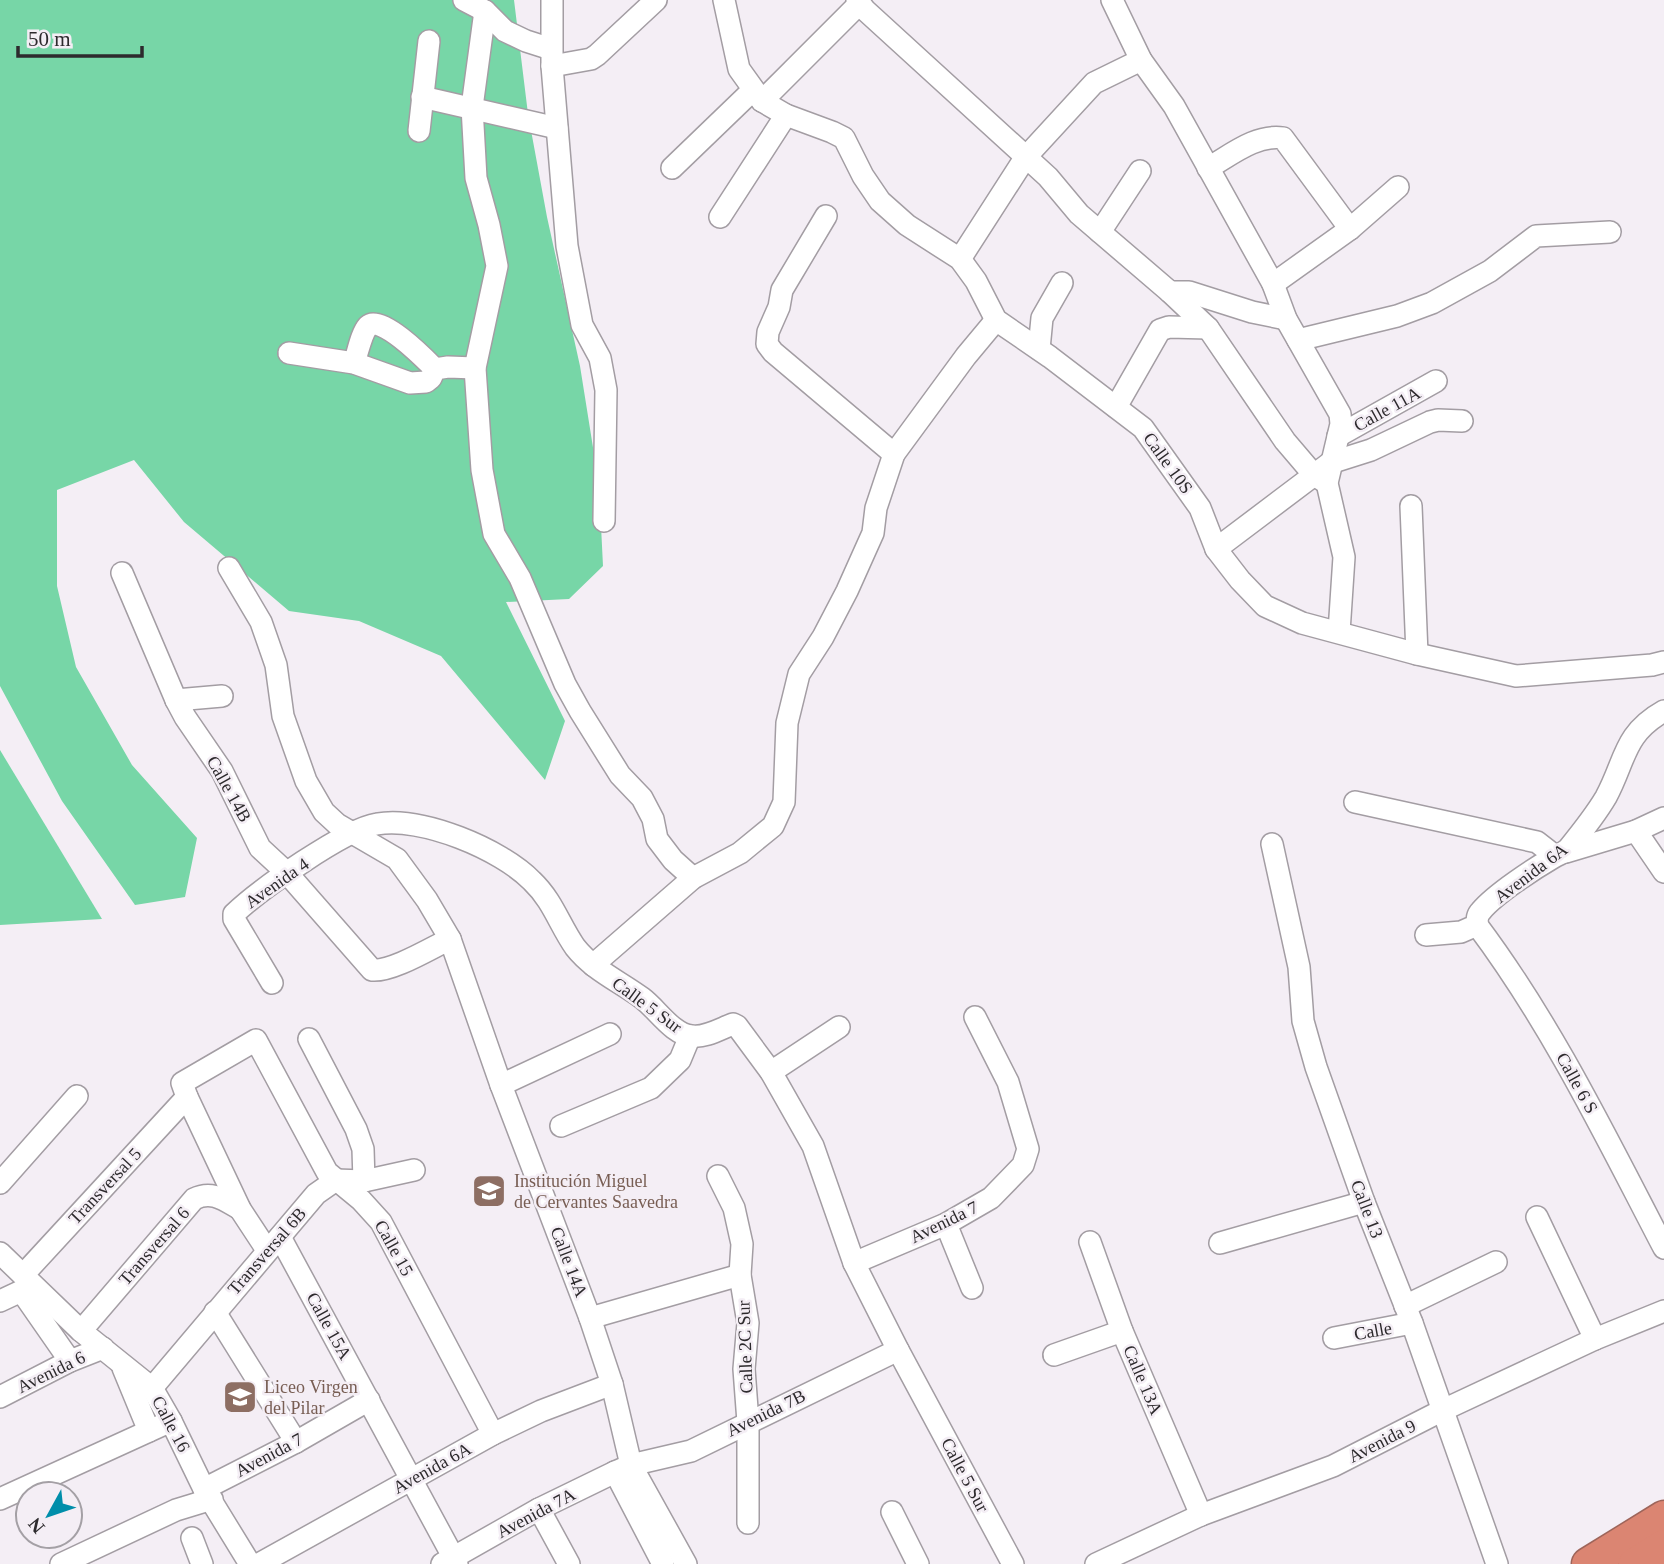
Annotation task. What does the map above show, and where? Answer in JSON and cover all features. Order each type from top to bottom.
[{"type":"highway","points":[[1588,1564],[1664,1517]]},
{"type":"highway","points":[[1635,1564],[1664,1546]]},
{"type":"street","points":[[464,0],[485,11],[505,31],[552,58],[591,59],[656,0]]},
{"type":"street","points":[[552,0],[552,58],[567,246],[582,325],[600,358],[606,390],[604,522]]},
{"type":"street","points":[[724,0],[739,69],[758,95]]},
{"type":"street","points":[[1112,0],[1141,60],[1174,106],[1273,284],[1286,319],[1340,414],[1338,436],[1324,474],[1344,557],[1339,632]]},
{"type":"street","points":[[672,168],[864,3],[1048,177],[1079,214],[1208,328],[1285,441],[1324,474]]},
{"type":"street","points":[[485,11],[472,107],[476,178],[497,267],[475,368],[482,470],[494,534],[520,578],[565,684],[580,711],[620,775],[642,798],[653,819],[657,839],[673,860],[693,878]]},
{"type":"street","points":[[419,131],[429,41]]},
{"type":"street","points":[[960,260],[1025,158],[1094,83],[1141,60]]},
{"type":"street","name":"Calle 10S","points":[[758,95],[786,115],[844,138],[863,176],[880,201],[906,225],[960,260],[976,281],[996,320],[1143,428],[1200,508],[1216,549],[1265,606],[1302,623],[1417,654],[1516,676],[1664,663]]},
{"type":"street","points":[[422,97],[557,128]]},
{"type":"street","points":[[720,217],[786,115]]},
{"type":"street","points":[[1208,168],[1255,142],[1270,137],[1283,138],[1350,229]]},
{"type":"street","points":[[1100,232],[1140,171]]},
{"type":"street","points":[[1273,284],[1350,229],[1398,187]]},
{"type":"street","points":[[826,216],[782,290],[779,307],[768,332],[767,344],[773,352],[894,454]]},
{"type":"street","points":[[1298,340],[1397,316],[1432,303],[1490,271],[1536,236],[1610,232]]},
{"type":"street","points":[[1039,349],[1042,318],[1062,283]]},
{"type":"street","points":[[1170,292],[1207,296],[1252,312],[1286,319]]},
{"type":"street","points":[[593,965],[693,878],[740,853],[773,826],[784,802],[787,723],[799,674],[848,591],[873,533],[876,508],[894,454],[965,356],[996,320]]},
{"type":"street","points":[[354,363],[366,328],[372,323],[378,323],[402,339],[435,369]]},
{"type":"street","points":[[1116,407],[1160,330],[1169,327],[1208,328]]},
{"type":"street","points":[[289,352],[354,363],[410,383],[426,382],[435,369]]},
{"type":"street","points":[[435,369],[475,368]]},
{"type":"street","name":"Calle 11A","points":[[1338,436],[1436,381]]},
{"type":"street","points":[[1216,549],[1324,474],[1430,422],[1462,421]]},
{"type":"street","points":[[1410,506],[1417,654]]},
{"type":"street","points":[[229,568],[261,622],[276,665],[283,716],[306,781],[324,812],[337,824],[352,832]]},
{"type":"street","name":"Calle 14B","points":[[122,573],[176,700],[222,771],[260,848],[287,873],[372,970],[379,970],[450,939]]},
{"type":"street","points":[[176,700],[222,696]]},
{"type":"street","name":"Avenida 6A","points":[[1477,925],[1481,910],[1561,854],[1605,799],[1618,773],[1627,745],[1649,719],[1664,711]]},
{"type":"street","points":[[1355,803],[1536,842],[1561,854],[1636,831],[1664,818]]},
{"type":"street","name":"Calle 5 Sur","points":[[352,832],[375,824],[399,822],[445,833],[495,853],[530,878],[550,900],[576,948],[593,965],[643,998],[678,1031],[690,1037],[733,1024],[737,1026],[771,1072],[813,1146],[854,1263],[1013,1564]]},
{"type":"street","points":[[1636,831],[1664,872]]},
{"type":"street","name":"Avenida 4","points":[[272,984],[234,919],[234,914],[287,873],[352,832]]},
{"type":"street","name":"Calle 14A","points":[[352,832],[397,859],[428,900],[450,939],[501,1085],[590,1318],[611,1384],[623,1469],[663,1564]]},
{"type":"street","name":"Calle 13","points":[[1272,844],[1298,967],[1303,1021],[1317,1067],[1497,1564]]},
{"type":"street","points":[[1426,935],[1461,932],[1477,925]]},
{"type":"street","name":"Calle 6 S","points":[[1477,925],[1506,964],[1567,1062],[1664,1248]]},
{"type":"street","name":"Avenida 7","points":[[854,1263],[946,1224],[991,1198],[1023,1165],[1028,1149],[1008,1082],[975,1017]]},
{"type":"street","points":[[771,1072],[839,1027]]},
{"type":"street","points":[[501,1085],[610,1034]]},
{"type":"street","points":[[561,1126],[650,1088],[680,1060],[690,1037]]},
{"type":"street","name":"Calle 15","points":[[185,1090],[256,1040],[320,1162],[327,1172],[382,1222],[492,1434]]},
{"type":"street","points":[[309,1040],[356,1129],[363,1149],[364,1181]]},
{"type":"street","name":"Calle 15A","points":[[185,1090],[240,1209],[274,1243],[369,1400],[412,1478],[451,1562]]},
{"type":"street","name":"Transversal 5","points":[[26,1284],[185,1090]]},
{"type":"street","points":[[0,1184],[77,1096]]},
{"type":"street","points":[[336,1180],[364,1181],[414,1170]]},
{"type":"street","name":"Calle 2C Sur","points":[[718,1176],[734,1208],[742,1244],[740,1275],[748,1323],[744,1369],[748,1422],[748,1523]]},
{"type":"street","name":"Transversal 6B","points":[[152,1388],[316,1194],[336,1180]]},
{"type":"street","name":"Transversal 6","points":[[81,1331],[194,1199],[203,1194],[214,1194],[240,1209]]},
{"type":"street","points":[[1220,1243],[1364,1202]]},
{"type":"street","points":[[1537,1217],[1594,1339]]},
{"type":"street","points":[[946,1224],[972,1288]]},
{"type":"street","name":"Calle 13A","points":[[1090,1242],[1122,1331],[1201,1515]]},
{"type":"street","name":"Calle 16","points":[[0,1253],[26,1284],[122,1366],[152,1388],[174,1426],[204,1497],[250,1564]]},
{"type":"street","name":"Calle","points":[[1334,1338],[1409,1315],[1496,1262]]},
{"type":"street","points":[[590,1318],[740,1275]]},
{"type":"street","points":[[0,1301],[26,1284],[70,1361]]},
{"type":"street","name":"Avenida 9","points":[[1096,1564],[1201,1515],[1333,1466],[1441,1411],[1594,1339],[1664,1311]]},
{"type":"street","points":[[215,1312],[296,1442]]},
{"type":"street","points":[[1054,1355],[1122,1331]]},
{"type":"street","name":"Avenida 6","points":[[0,1397],[70,1361],[103,1348]]},
{"type":"street","name":"Avenida 7B","points":[[623,1469],[691,1451],[898,1350]]},
{"type":"street","points":[[122,1366],[149,1431]]},
{"type":"street","name":"Avenida 6A","points":[[259,1564],[492,1434],[541,1411],[611,1384]]},
{"type":"street","name":"Avenida 7","points":[[61,1564],[204,1497],[369,1400]]},
{"type":"street","points":[[0,1499],[149,1431],[174,1426]]},
{"type":"street","name":"Calle 14A","points":[[623,1469],[686,1564]]},
{"type":"street","name":"Avenida 7A","points":[[451,1562],[539,1509],[623,1469]]},
{"type":"street","points":[[539,1509],[569,1564]]},
{"type":"street","points":[[892,1512],[918,1564]]},
{"type":"street","points":[[192,1538],[202,1564]]},
{"type":"green space","points":[[0,0],[514,0],[528,114],[547,217],[580,366],[599,485],[603,566],[569,599],[506,602],[565,721],[545,780],[441,656],[359,621],[289,611],[184,522],[134,460],[57,490],[57,586],[76,667],[132,765],[197,838],[185,897],[135,905],[62,801],[0,686]]},
{"type":"green space","points":[[0,750],[102,919],[0,925]]},
{"type":"place","name":"Institución Miguel de Cervantes Saavedra","points":[[489,1191]]},
{"type":"place","name":"Liceo Virgen del Pilar","points":[[240,1397]]}]
